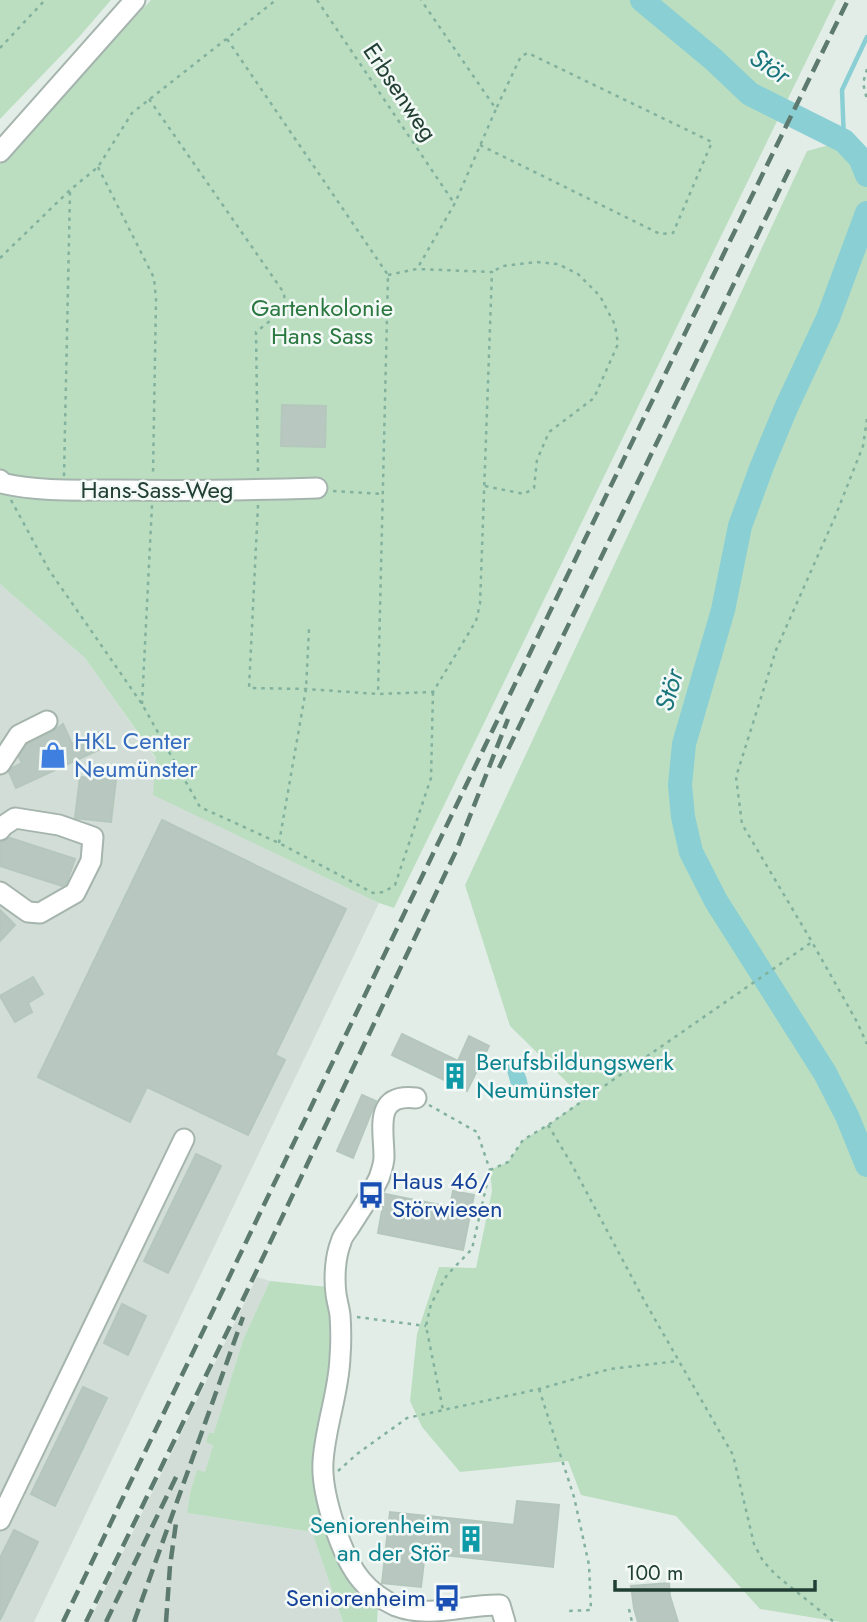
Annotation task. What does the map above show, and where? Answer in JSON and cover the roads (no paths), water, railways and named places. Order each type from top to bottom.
[{"type":"street","points":[[0,152],[135,0]]},
{"type":"street","name":"Hans-Sass-Weg","points":[[1,482],[19,487],[64,490],[317,488]]},
{"type":"street","points":[[0,764],[19,734],[47,720]]},
{"type":"street","points":[[0,830],[15,818],[59,825],[93,837],[91,861],[75,893],[40,913],[28,912],[0,892]]},
{"type":"street","points":[[416,1098],[405,1096],[386,1107],[382,1118],[384,1161],[379,1178],[341,1241],[336,1268],[340,1360],[323,1461],[324,1487],[333,1522],[347,1555],[360,1579],[377,1595],[411,1610],[429,1612],[482,1604],[503,1613]]},
{"type":"street","points":[[0,1520],[184,1139]]},
{"type":"water","points":[[513,1061],[518,1062],[526,1076],[528,1091],[523,1100],[514,1095],[507,1071],[508,1065]]},
{"type":"waterway","name":"Stör","points":[[642,0],[713,59],[750,94],[844,141],[860,158],[867,175]]},
{"type":"waterway","points":[[844,141],[842,90],[867,37]]},
{"type":"waterway","name":"Stör","points":[[867,213],[828,318],[786,408],[740,526],[723,610],[684,744],[680,785],[683,817],[691,852],[716,901],[825,1073],[847,1116],[867,1165]]},
{"type":"railway","points":[[63,1622],[848,0]]},
{"type":"railway","points":[[499,768],[791,166]]},
{"type":"railway","points":[[86,1622],[457,849],[508,719]]},
{"type":"railway","points":[[134,1622],[243,1317]]},
{"type":"railway","points":[[106,1622],[179,1471]]},
{"type":"railway","points":[[166,1622],[176,1523]]},
{"type":"place","name":"HKL Center Neumünster","points":[[53,755]]},
{"type":"place","name":"Berufsbildungswerk Neumünster","points":[[455,1076]]},
{"type":"place","name":"Haus 46/ Störwiesen","points":[[371,1195]]},
{"type":"place","name":"Seniorenheim an der Stör","points":[[471,1539]]},
{"type":"place","name":"Seniorenheim","points":[[447,1598]]},
{"type":"park label","name":"Gartenkolonie Hans Sass","points":[[322,322]]}]
